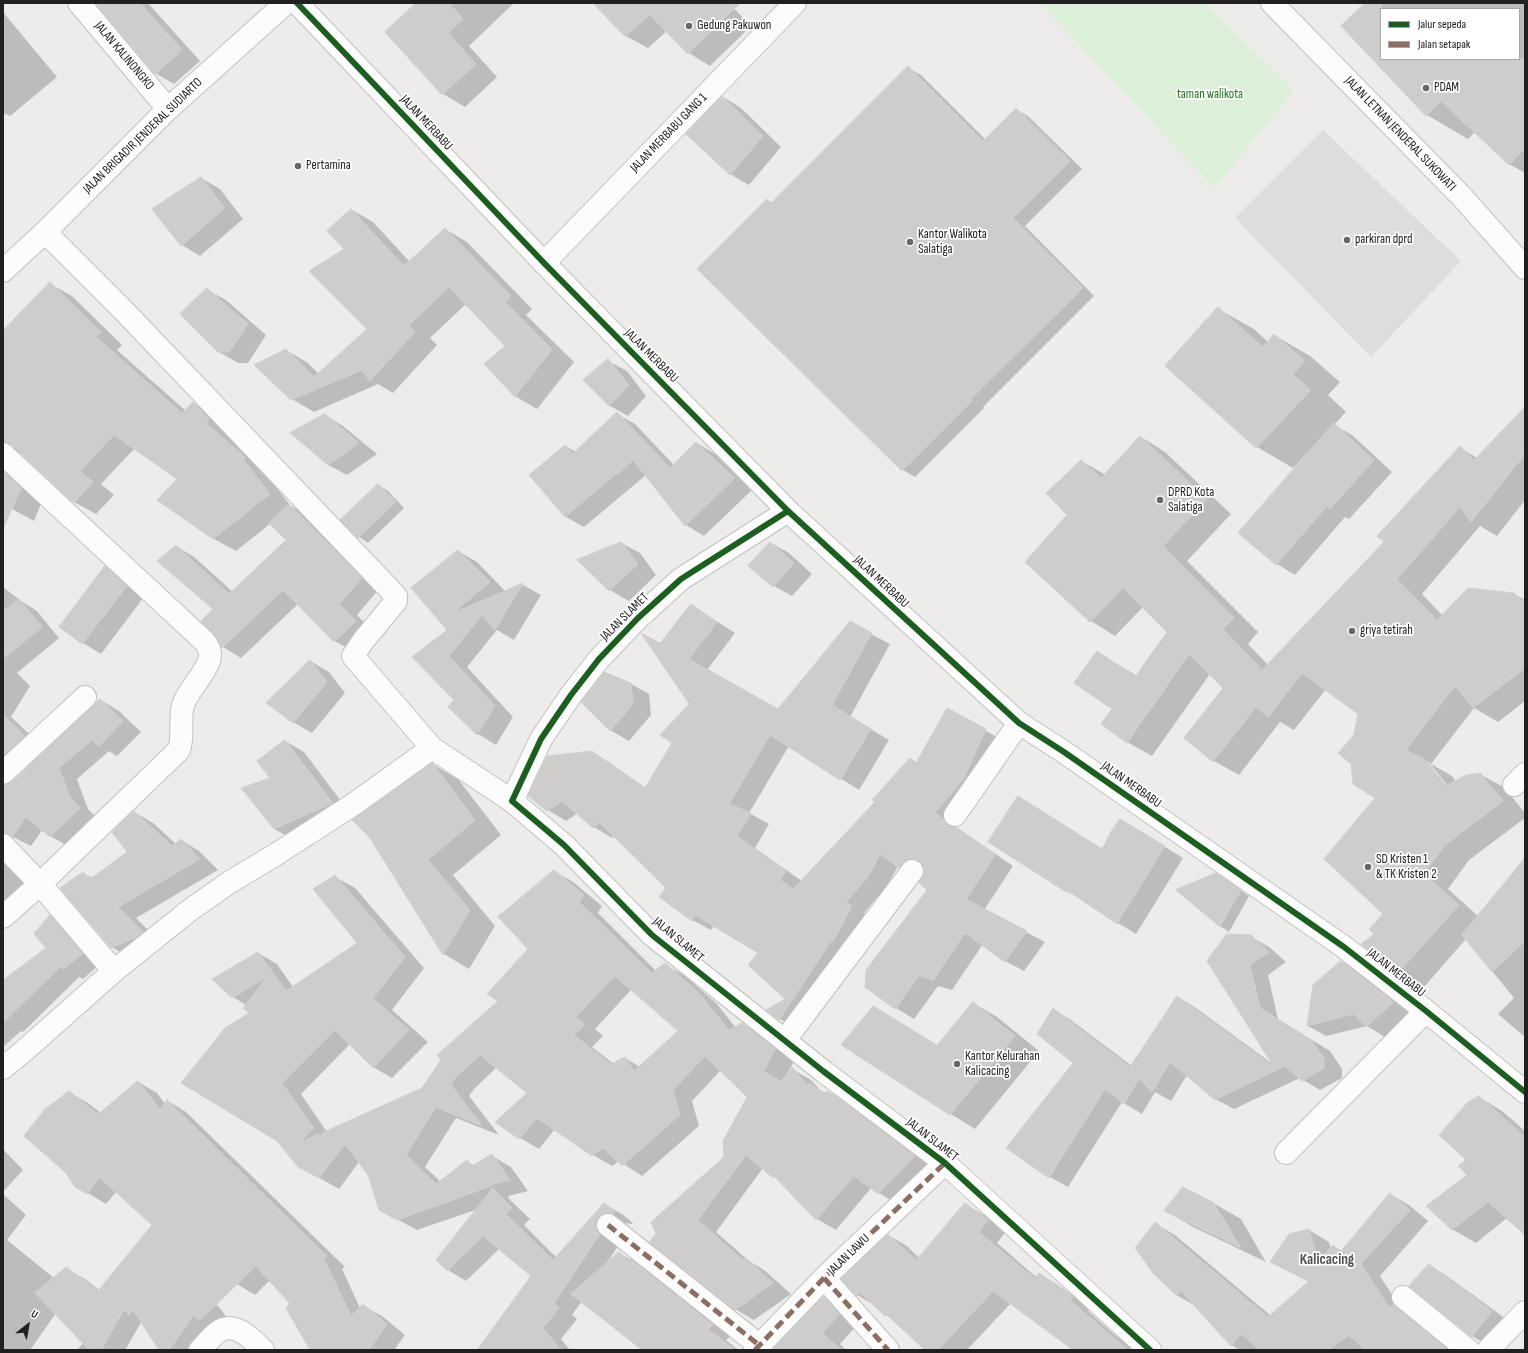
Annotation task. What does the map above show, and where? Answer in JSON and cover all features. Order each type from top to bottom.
[{"type":"street","name":"JALAN KALINONGKO","points":[[80,3],[168,109]]},
{"type":"street","name":"JALAN BRIGADIR JENDERAL SUDIARTO","points":[[3,271],[45,232],[168,109],[286,3]]},
{"type":"street","name":"JALAN MERBABU","points":[[297,3],[544,263],[788,511],[1019,723],[1344,947],[1426,1011],[1525,1092]]},
{"type":"street","name":"JALAN MERBABU GANG 1","points":[[544,263],[795,3]]},
{"type":"street","name":"JALAN LETNAN JENDERAL SUKOWATI","points":[[1272,3],[1463,198],[1525,268]]},
{"type":"street","points":[[45,232],[124,310],[396,596],[396,601],[363,641],[353,656],[432,748],[512,801]]},
{"type":"street","points":[[3,454],[205,642],[210,653],[208,665],[186,695],[183,707],[182,741],[179,750],[40,884],[3,917]]},
{"type":"street","name":"JALAN SLAMET","points":[[788,511],[681,579],[638,618],[599,659],[571,695],[541,740],[512,801],[564,845],[652,935],[823,1071],[945,1163],[1150,1350]]},
{"type":"street","points":[[3,773],[85,697]]},
{"type":"street","points":[[955,815],[1019,723]]},
{"type":"street","points":[[3,1068],[114,971],[190,910],[212,894],[354,804],[432,748]]},
{"type":"street","points":[[3,845],[40,884],[114,971]]},
{"type":"street","points":[[785,1040],[912,871]]},
{"type":"street","points":[[1286,1153],[1426,1011]]},
{"type":"street","name":"JALAN LAWU","points":[[757,1348],[824,1278],[945,1163]]},
{"type":"street","points":[[608,1225],[757,1348]]},
{"type":"street","points":[[824,1278],[888,1350]]},
{"type":"street","points":[[1403,1297],[1468,1350]]},
{"type":"street","points":[[1488,1350],[1525,1312]]},
{"type":"street","points":[[200,1350],[218,1331],[230,1328],[238,1330],[251,1338],[263,1350]]},
{"type":"green space","name":"taman walikota","points":[[1040,3],[1205,3],[1294,91],[1214,188]]},
{"type":"shaded area","name":"parkiran dprd","points":[[1323,130],[1461,261],[1371,357],[1235,218]]},
{"type":"building","points":[[95,3],[140,3],[182,50],[155,74]]},
{"type":"building","points":[[416,3],[449,3],[463,19],[448,33],[476,64],[442,95],[385,32]]},
{"type":"building","name":"Gedung Pakuwon","points":[[593,3],[740,3],[688,54],[650,15],[625,36]]},
{"type":"building","points":[[1365,3],[1381,3],[1380,60],[1525,59],[1525,148],[1509,165],[1441,101],[1426,116],[1341,26]]},
{"type":"building","points":[[908,66],[983,141],[1016,108],[1070,161],[1013,218],[1083,288],[971,399],[972,401],[902,471],[697,269],[767,199],[771,203]]},
{"type":"building","points":[[722,96],[763,136],[730,175],[686,134]]},
{"type":"building","points":[[201,177],[225,208],[181,246],[152,209]]},
{"type":"building","points":[[351,209],[404,266],[445,228],[511,296],[505,302],[552,349],[515,397],[484,364],[505,346],[449,287],[409,325],[415,332],[370,381],[362,370],[291,400],[254,365],[286,349],[314,377],[367,329],[309,271],[344,249],[327,231]]},
{"type":"building","points":[[50,282],[101,332],[96,337],[182,413],[193,402],[209,419],[206,423],[245,457],[243,459],[270,494],[213,539],[157,500],[177,479],[114,435],[80,471],[93,482],[74,503],[12,445],[3,442],[3,331]]},
{"type":"building","points":[[207,288],[248,324],[229,352],[218,352],[180,314]]},
{"type":"building","points":[[1218,307],[1263,347],[1274,334],[1305,361],[1293,374],[1311,390],[1256,448],[1165,366]]},
{"type":"building","points":[[608,359],[629,385],[609,406],[583,380]]},
{"type":"building","points":[[1525,407],[1525,454],[1471,522],[1460,507],[1397,579],[1437,620],[1468,588],[1514,593],[1525,604],[1525,668],[1473,708],[1455,686],[1406,750],[1427,761],[1446,786],[1466,775],[1480,773],[1503,801],[1444,846],[1424,874],[1459,905],[1398,973],[1361,944],[1374,934],[1369,929],[1383,914],[1324,859],[1375,798],[1353,784],[1351,764],[1338,753],[1354,735],[1358,714],[1302,673],[1268,717],[1256,707],[1213,762],[1184,738],[1223,688],[1189,654],[1127,743],[1101,724],[1112,709],[1074,683],[1097,651],[1135,677],[1167,632],[1123,588],[1090,622],[1025,562],[1067,515],[1046,493],[1081,460],[1101,478],[1140,436],[1207,499],[1163,546],[1234,618],[1223,629],[1262,670],[1384,542],[1377,536],[1460,446],[1474,460]]},
{"type":"building","points":[[617,412],[670,468],[696,442],[735,478],[685,526],[633,460],[565,517],[529,475],[565,445],[572,454]]},
{"type":"building","points":[[325,414],[359,443],[328,465],[290,433]]},
{"type":"building","points":[[1334,423],[1374,460],[1330,509],[1327,506],[1276,565],[1238,533]]},
{"type":"building","points":[[3,471],[21,488],[3,529]]},
{"type":"building","points":[[378,484],[396,502],[358,538],[340,520]]},
{"type":"building","points":[[289,504],[362,578],[339,604],[356,621],[334,642],[283,590],[222,648],[215,635],[201,621],[213,609],[157,561],[176,545],[229,594],[286,540],[269,523]]},
{"type":"building","points":[[621,542],[638,564],[609,591],[577,560]]},
{"type":"building","points":[[770,542],[794,563],[773,587],[748,566]]},
{"type":"building","points":[[458,550],[490,582],[453,613],[523,583],[495,630],[482,615],[449,656],[495,706],[477,735],[448,707],[454,700],[412,657],[447,630],[411,588]]},
{"type":"building","points":[[105,566],[127,586],[82,644],[59,627]]},
{"type":"building","points":[[19,599],[42,627],[3,659],[3,612]]},
{"type":"building","points":[[691,604],[717,622],[689,659],[778,709],[850,621],[872,633],[832,705],[871,729],[840,780],[770,735],[729,804],[751,813],[737,836],[786,871],[780,880],[793,889],[875,802],[872,800],[910,758],[916,763],[947,708],[986,729],[964,778],[935,813],[948,825],[956,827],[995,855],[966,899],[1027,931],[1005,962],[965,933],[933,980],[919,976],[895,1009],[865,987],[866,970],[927,890],[919,883],[924,872],[920,861],[907,859],[899,868],[880,854],[868,877],[846,902],[852,906],[833,942],[831,941],[779,1020],[766,1010],[785,999],[748,965],[758,953],[695,915],[692,921],[659,897],[666,888],[599,822],[593,828],[562,801],[547,811],[528,796],[547,756],[592,751],[645,788],[672,743],[660,735],[689,704],[690,705],[641,633],[660,643]]},
{"type":"building","points":[[310,660],[327,682],[293,723],[266,703]]},
{"type":"building","points":[[604,672],[631,683],[633,704],[610,731],[581,702]]},
{"type":"building","points":[[100,699],[123,721],[99,746],[92,740],[59,768],[70,797],[80,808],[50,837],[26,817],[12,837],[7,833],[3,833],[3,785],[12,782]]},
{"type":"building","points":[[3,715],[25,736],[3,756]]},
{"type":"building","points":[[285,740],[333,803],[274,829],[241,788],[270,778],[257,761]]},
{"type":"building","points":[[432,763],[475,820],[428,860],[470,910],[443,955],[370,838],[352,820]]},
{"type":"building","points":[[1018,796],[1102,849],[1112,830],[1120,819],[1165,846],[1117,924],[1067,890],[1066,892],[988,842]]},
{"type":"building","points":[[134,811],[172,846],[181,839],[200,859],[118,907],[143,932],[135,938],[111,948],[60,888],[83,872],[90,879],[127,852],[112,832]]},
{"type":"building","points":[[1525,858],[1525,941],[1492,972],[1462,935]]},
{"type":"building","points":[[554,870],[584,895],[579,902],[652,973],[665,963],[698,992],[729,1030],[742,1023],[775,1049],[764,1071],[781,1082],[792,1067],[807,1085],[810,1083],[824,1094],[827,1091],[839,1098],[915,1156],[878,1194],[854,1176],[816,1220],[774,1176],[773,1178],[746,1155],[698,1220],[743,1260],[745,1257],[773,1283],[735,1310],[649,1242],[656,1234],[651,1222],[724,1157],[723,1141],[747,1097],[705,1056],[673,1090],[680,1115],[622,1166],[603,1148],[592,1156],[537,1118],[519,1139],[495,1122],[527,1093],[480,1055],[455,1078],[451,1085],[482,1126],[436,1107],[406,1155],[436,1184],[467,1160],[472,1166],[492,1154],[510,1180],[490,1185],[491,1186],[397,1220],[379,1210],[368,1175],[345,1144],[319,1178],[298,1167],[277,1141],[181,1083],[225,1028],[249,1013],[243,1008],[267,977],[232,998],[212,979],[258,952],[286,991],[357,943],[313,889],[335,875],[405,957],[373,998],[409,1030],[373,1068],[335,1030],[282,1083],[314,1128],[299,1143],[318,1134],[320,1137],[324,1132],[422,1088],[441,1060],[437,1055],[498,1001],[487,994],[528,949],[498,917]],"holes":[[[615,976],[678,1031],[634,1071],[625,1057],[611,1064],[574,1035],[585,1025],[576,1017]]]},
{"type":"building","points":[[1216,873],[1241,890],[1220,927],[1176,890]]},
{"type":"building","points":[[50,915],[83,953],[64,969],[61,966],[3,1023],[3,980],[46,948],[34,934]]},
{"type":"building","points":[[1227,934],[1251,935],[1269,952],[1250,965],[1260,1008],[1311,1040],[1324,1058],[1324,1068],[1302,1081],[1285,1066],[1215,1100],[1170,1062],[1152,1092],[1139,1079],[1124,1104],[1105,1089],[1049,1178],[1006,1148],[1073,1063],[1037,1034],[1053,1008],[1130,1067],[1177,996],[1274,1067],[1207,961]]},
{"type":"building","points":[[1341,961],[1390,999],[1393,1003],[1366,1027],[1354,1014],[1307,1026],[1313,985]]},
{"type":"building","points":[[973,1002],[1015,1036],[950,1115],[841,1045],[873,1006],[937,1045]]},
{"type":"building","points":[[138,1081],[160,1109],[167,1100],[327,1256],[324,1259],[351,1316],[363,1304],[387,1324],[369,1350],[310,1350],[286,1308],[290,1304],[256,1266],[199,1321],[194,1315],[169,1350],[159,1350],[133,1310],[129,1315],[124,1310],[101,1350],[89,1350],[35,1293],[66,1267],[98,1291],[152,1225],[100,1178],[87,1194],[75,1187],[66,1173],[24,1136],[45,1109],[69,1091],[98,1114]]},
{"type":"building","points":[[1479,1096],[1525,1137],[1525,1235],[1488,1202],[1452,1230],[1426,1206],[1467,1175],[1458,1166],[1466,1160],[1439,1135],[1467,1103]]},
{"type":"building","points":[[1183,1187],[1213,1202],[1241,1248],[1164,1211]]},
{"type":"building","points":[[493,1188],[512,1208],[506,1214],[553,1260],[604,1203],[615,1211],[613,1214],[604,1213],[598,1218],[596,1224],[597,1230],[600,1234],[554,1304],[559,1308],[543,1328],[561,1350],[477,1350],[531,1276],[483,1236],[447,1271],[436,1260]]},
{"type":"building","points":[[1390,1193],[1410,1210],[1361,1264],[1389,1308],[1393,1304],[1448,1350],[1365,1350],[1349,1335],[1328,1350],[1260,1350],[1241,1334],[1231,1346],[1181,1291],[1177,1296],[1153,1273],[1135,1248],[1155,1222],[1268,1317],[1309,1281],[1270,1262],[1289,1234],[1309,1229],[1318,1260],[1333,1245],[1340,1252]]},
{"type":"building","points":[[965,1203],[988,1220],[979,1232],[1034,1278],[1039,1273],[1073,1296],[1070,1300],[1128,1350],[1073,1350],[993,1291],[938,1350],[925,1350],[886,1314],[885,1316],[860,1292],[857,1296],[841,1279],[888,1234],[916,1260]]},
{"type":"building","points":[[619,1252],[629,1262],[631,1259],[713,1325],[708,1329],[735,1350],[642,1350],[571,1294]]},
{"type":"building","points":[[1429,1264],[1492,1311],[1472,1337],[1409,1286]]},
{"type":"building","points":[[824,1296],[840,1314],[822,1333],[842,1350],[772,1350]]},
{"type":"marked path","points":[[755,1350],[824,1278],[945,1163]]},
{"type":"marked path","points":[[608,1225],[759,1345]]},
{"type":"marked path","points":[[824,1278],[888,1350]]},
{"type":"cycle path","points":[[297,3],[544,263],[788,511],[1019,723],[1064,752],[1344,947],[1426,1011],[1525,1092]]},
{"type":"cycle path","points":[[788,511],[681,579],[638,618],[599,659],[571,695],[541,739],[512,801],[564,845],[652,935],[823,1071],[945,1163],[1150,1350]]},
{"type":"place","name":"Gedung Pakuwon","points":[[689,26]]},
{"type":"place","name":"PDAM","points":[[1426,88]]},
{"type":"place","name":"Pertamina","points":[[298,166]]},
{"type":"place","name":"parkiran dprd","points":[[1347,240]]},
{"type":"place","name":"Kantor Walikota Salatiga","points":[[910,242]]},
{"type":"place","name":"DPRD Kota Salatiga","points":[[1160,500]]},
{"type":"place","name":"griya tetirah","points":[[1352,631]]},
{"type":"place","name":"SD Kristen 1 & TK Kristen 2","points":[[1368,867]]},
{"type":"place","name":"Kantor Kelurahan Kalicacing","points":[[957,1064]]},
{"type":"district","name":"Kalicacing","points":[[1327,1260]]}]
